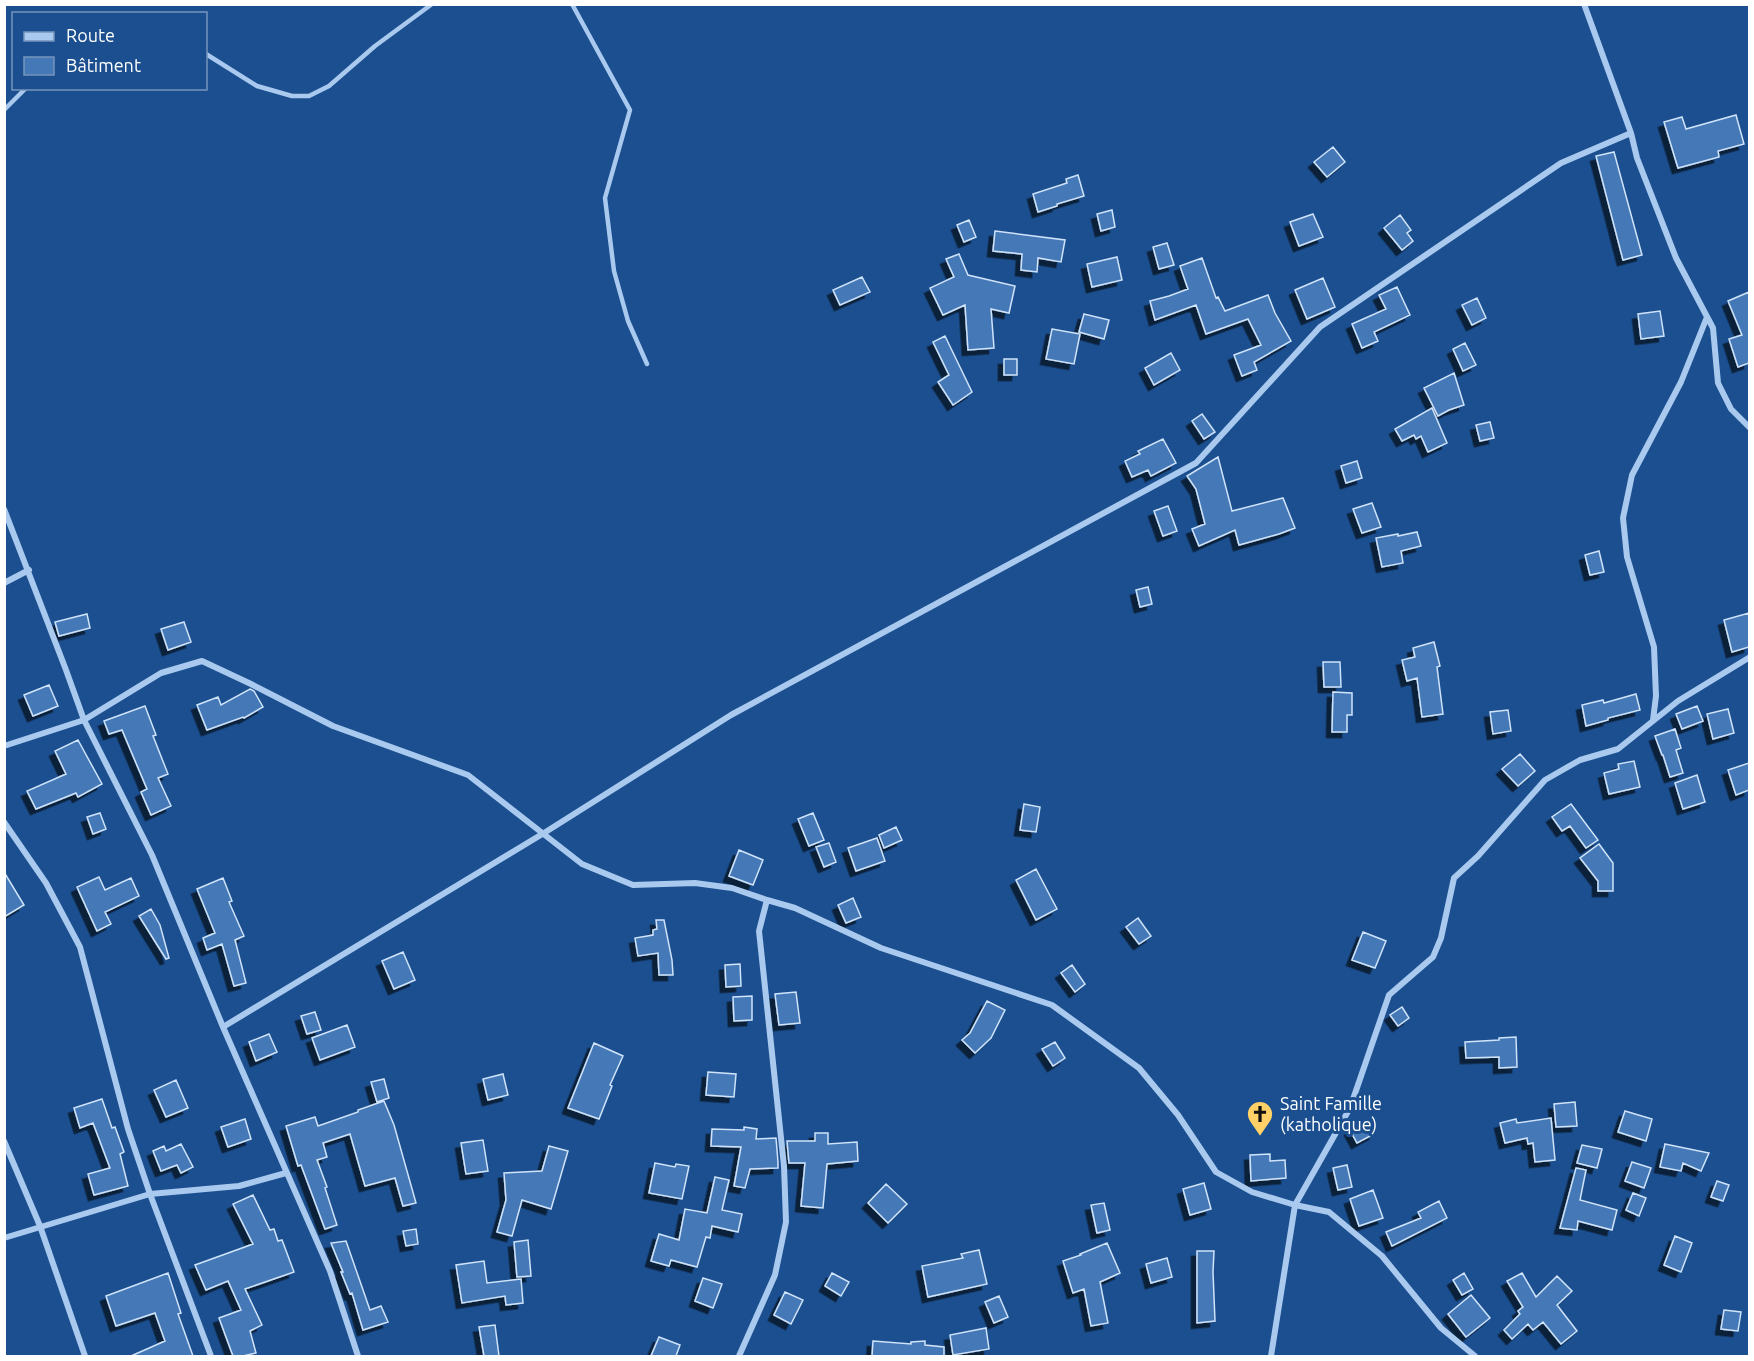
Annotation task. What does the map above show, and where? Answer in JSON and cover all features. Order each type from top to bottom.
[{"type":"street","points":[[1584,4],[1676,258],[1713,328],[1718,383],[1731,409],[1749,428]]},
{"type":"street","points":[[223,1027],[544,833],[731,715],[1196,463],[1320,327],[1561,163],[1631,132]]},
{"type":"street","points":[[1653,720],[1656,696],[1654,647],[1627,557],[1623,518],[1632,475],[1681,382],[1707,317]]},
{"type":"street","points":[[4,509],[84,720],[152,855],[223,1027],[330,1271],[358,1356]]},
{"type":"street","points":[[4,583],[29,570]]},
{"type":"street","points":[[1270,1356],[1295,1205],[1350,1108],[1389,995],[1434,957],[1441,938],[1454,878],[1478,856],[1545,780],[1581,760],[1618,749],[1677,701],[1749,657]]},
{"type":"street","points":[[4,746],[84,720],[161,673],[202,661],[333,726],[468,775],[582,864],[633,885],[695,882],[732,888],[795,908],[881,948],[1052,1005],[1139,1068],[1178,1115],[1216,1172],[1252,1192],[1329,1212],[1382,1256],[1441,1328],[1475,1356]]},
{"type":"street","points":[[4,822],[46,883],[80,947],[128,1129],[211,1356]]},
{"type":"street","points":[[739,1356],[775,1275],[786,1222],[784,1167],[759,931],[767,900]]},
{"type":"street","points":[[4,1141],[39,1226],[85,1356]]},
{"type":"street","points":[[4,1238],[150,1194],[239,1186],[286,1173]]},
{"type":"lane","points":[[207,55],[257,86],[292,96],[309,96],[329,86],[375,46],[432,4]]},
{"type":"lane","points":[[572,4],[630,110],[606,198],[614,271],[628,321],[647,364]]},
{"type":"lane","points":[[4,110],[24,90]]},
{"type":"building","points":[[1736,115],[1744,144],[1718,151],[1719,157],[1678,168],[1664,122],[1682,117],[1686,129]]},
{"type":"building","points":[[1333,147],[1345,162],[1327,177],[1314,162]]},
{"type":"building","points":[[1614,152],[1642,255],[1623,260],[1596,156]]},
{"type":"building","points":[[1078,175],[1084,196],[1038,212],[1033,194],[1067,183],[1066,179]]},
{"type":"building","points":[[1112,210],[1115,227],[1101,231],[1097,214]]},
{"type":"building","points":[[1313,214],[1323,237],[1299,246],[1290,222]]},
{"type":"building","points":[[1400,215],[1411,230],[1407,233],[1413,241],[1402,250],[1384,228]]},
{"type":"building","points":[[969,220],[976,237],[964,242],[957,225]]},
{"type":"building","points":[[995,231],[1065,240],[1061,262],[1038,258],[1037,272],[1021,270],[1022,254],[993,251]]},
{"type":"building","points":[[1167,243],[1174,265],[1159,269],[1153,247]]},
{"type":"building","points":[[959,254],[968,275],[1015,286],[1009,313],[991,309],[994,348],[968,350],[965,305],[943,315],[930,288],[954,277],[946,259]]},
{"type":"building","points":[[1117,257],[1122,280],[1092,287],[1087,264]]},
{"type":"building","points":[[1202,258],[1216,298],[1218,297],[1225,311],[1268,295],[1291,341],[1254,362],[1257,370],[1242,376],[1234,355],[1261,345],[1248,319],[1206,334],[1196,305],[1155,320],[1150,301],[1188,289],[1180,266]]},
{"type":"building","points":[[862,277],[870,292],[840,305],[833,290]]},
{"type":"building","points":[[1323,278],[1335,307],[1307,319],[1295,290]]},
{"type":"building","points":[[1397,287],[1410,315],[1374,332],[1378,341],[1362,348],[1352,324],[1386,309],[1379,295]]},
{"type":"building","points":[[1749,292],[1749,363],[1738,367],[1729,339],[1742,335],[1728,301]]},
{"type":"building","points":[[1477,298],[1486,318],[1472,325],[1462,305]]},
{"type":"building","points":[[1660,311],[1664,336],[1641,339],[1638,314]]},
{"type":"building","points":[[1084,314],[1109,320],[1104,339],[1079,332]]},
{"type":"building","points":[[1052,329],[1080,334],[1074,364],[1046,359]]},
{"type":"building","points":[[945,336],[972,392],[953,405],[938,382],[949,375],[933,342]]},
{"type":"building","points":[[1465,343],[1476,365],[1463,371],[1453,349]]},
{"type":"building","points":[[1171,353],[1180,370],[1154,385],[1145,368]]},
{"type":"building","points":[[1004,359],[1017,359],[1017,375],[1004,375]]},
{"type":"building","points":[[1454,373],[1464,405],[1438,416],[1424,388]]},
{"type":"building","points":[[1432,408],[1447,443],[1428,452],[1421,436],[1416,439],[1414,435],[1402,441],[1395,429]]},
{"type":"building","points":[[1202,414],[1215,432],[1204,439],[1192,421]]},
{"type":"building","points":[[1490,422],[1494,438],[1480,441],[1476,425]]},
{"type":"building","points":[[1163,439],[1176,463],[1151,476],[1148,470],[1132,477],[1125,461],[1140,454],[1138,451]]},
{"type":"building","points":[[1218,457],[1232,511],[1283,498],[1295,528],[1239,545],[1235,530],[1199,546],[1192,529],[1205,524],[1196,489],[1187,476]]},
{"type":"building","points":[[1357,461],[1362,478],[1346,483],[1341,466]]},
{"type":"building","points":[[1372,503],[1381,527],[1362,533],[1353,509]]},
{"type":"building","points":[[1168,506],[1177,531],[1163,536],[1154,511]]},
{"type":"building","points":[[1417,532],[1421,546],[1401,551],[1403,563],[1382,567],[1376,538]]},
{"type":"building","points":[[1599,551],[1604,572],[1590,575],[1585,555]]},
{"type":"building","points":[[1148,587],[1152,604],[1140,607],[1136,590]]},
{"type":"building","points":[[1749,613],[1749,647],[1732,652],[1724,620]]},
{"type":"building","points":[[87,614],[90,628],[59,636],[55,622]]},
{"type":"building","points":[[184,622],[191,642],[168,650],[161,629]]},
{"type":"building","points":[[1434,642],[1440,666],[1437,667],[1443,714],[1422,717],[1417,678],[1407,681],[1402,660],[1415,657],[1413,648]]},
{"type":"building","points":[[1323,662],[1340,662],[1341,687],[1324,687]]},
{"type":"building","points":[[49,685],[58,706],[33,716],[24,695]]},
{"type":"building","points":[[250,689],[254,691],[263,707],[244,718],[207,730],[197,705],[218,697],[221,705]]},
{"type":"building","points":[[1333,692],[1352,693],[1352,715],[1347,715],[1347,732],[1332,732]]},
{"type":"building","points":[[1636,694],[1640,710],[1586,726],[1582,705],[1603,700],[1604,703]]},
{"type":"building","points":[[145,706],[156,735],[153,736],[168,774],[158,778],[171,806],[151,815],[141,792],[147,789],[122,730],[109,734],[104,721]]},
{"type":"building","points":[[1697,706],[1703,721],[1682,729],[1676,714]]},
{"type":"building","points":[[1728,709],[1734,733],[1713,739],[1707,714]]},
{"type":"building","points":[[1508,710],[1511,731],[1493,734],[1490,712]]},
{"type":"building","points":[[1675,729],[1681,748],[1676,750],[1683,773],[1670,777],[1655,736]]},
{"type":"building","points":[[78,740],[102,784],[78,797],[76,793],[36,809],[27,791],[66,774],[55,751]]},
{"type":"building","points":[[1520,754],[1535,771],[1518,786],[1502,769]]},
{"type":"building","points":[[1634,761],[1640,787],[1609,794],[1604,773],[1619,769],[1618,764]]},
{"type":"building","points":[[1749,763],[1749,790],[1736,795],[1728,770]]},
{"type":"building","points":[[1697,775],[1705,802],[1683,809],[1675,783]]},
{"type":"building","points":[[1024,804],[1040,807],[1036,832],[1020,830]]},
{"type":"building","points":[[1571,804],[1598,840],[1586,848],[1570,826],[1562,831],[1552,817]]},
{"type":"building","points":[[100,813],[106,829],[93,834],[87,817]]},
{"type":"building","points":[[813,813],[824,840],[809,846],[798,819]]},
{"type":"building","points":[[896,827],[902,840],[884,848],[879,835]]},
{"type":"building","points":[[877,838],[885,861],[856,871],[848,848]]},
{"type":"building","points":[[829,843],[836,862],[824,867],[816,847]]},
{"type":"building","points":[[1599,844],[1613,863],[1613,891],[1598,891],[1598,881],[1580,858]]},
{"type":"building","points":[[739,850],[763,860],[753,885],[729,876]]},
{"type":"building","points":[[1036,869],[1057,909],[1036,920],[1016,880]]},
{"type":"building","points":[[4,872],[24,905],[4,917]]},
{"type":"building","points":[[99,877],[105,890],[131,878],[139,896],[105,912],[111,924],[97,931],[77,887]]},
{"type":"building","points":[[223,878],[232,901],[229,902],[244,936],[235,940],[246,983],[234,986],[222,944],[207,950],[203,938],[215,933],[197,889]]},
{"type":"building","points":[[853,898],[861,917],[846,923],[838,905]]},
{"type":"building","points":[[151,909],[160,925],[169,958],[166,959],[139,916]]},
{"type":"building","points":[[1138,918],[1151,936],[1139,944],[1126,927]]},
{"type":"building","points":[[656,920],[664,920],[673,975],[659,975],[658,953],[638,956],[635,938],[653,935],[653,930],[657,929]]},
{"type":"building","points":[[1363,932],[1386,941],[1375,968],[1352,960]]},
{"type":"building","points":[[403,952],[415,980],[394,989],[382,961]]},
{"type":"building","points":[[740,964],[741,986],[726,987],[725,965]]},
{"type":"building","points":[[1072,965],[1085,984],[1075,992],[1061,973]]},
{"type":"building","points":[[796,992],[800,1023],[779,1025],[775,994]]},
{"type":"building","points":[[752,996],[752,1020],[734,1021],[733,997]]},
{"type":"building","points":[[987,1001],[1005,1010],[991,1038],[975,1053],[962,1040],[970,1033]]},
{"type":"building","points":[[1402,1007],[1409,1018],[1398,1026],[1390,1015]]},
{"type":"building","points":[[315,1012],[321,1030],[307,1034],[301,1016]]},
{"type":"building","points":[[347,1025],[355,1047],[320,1060],[312,1038]]},
{"type":"building","points":[[269,1034],[277,1052],[256,1061],[249,1042]]},
{"type":"building","points":[[1516,1037],[1517,1067],[1499,1068],[1499,1057],[1466,1058],[1465,1042]]},
{"type":"building","points":[[1055,1042],[1065,1058],[1053,1066],[1042,1049]]},
{"type":"building","points":[[594,1043],[623,1056],[610,1085],[612,1086],[599,1119],[568,1108]]},
{"type":"building","points":[[708,1072],[736,1074],[734,1097],[706,1095]]},
{"type":"building","points":[[503,1074],[508,1095],[488,1100],[483,1079]]},
{"type":"building","points":[[384,1079],[389,1098],[377,1102],[371,1082]]},
{"type":"building","points":[[176,1080],[188,1108],[166,1117],[154,1090]]},
{"type":"building","points":[[102,1099],[112,1128],[115,1127],[124,1152],[120,1154],[128,1186],[94,1195],[88,1174],[110,1168],[93,1123],[80,1128],[74,1108]]},
{"type":"building","points":[[384,1101],[394,1125],[416,1203],[403,1206],[395,1178],[365,1186],[350,1134],[323,1143],[327,1157],[317,1160],[337,1225],[325,1229],[301,1165],[298,1166],[286,1126],[315,1117],[318,1126]]},
{"type":"building","points":[[1575,1102],[1577,1126],[1556,1127],[1554,1104]]},
{"type":"building","points":[[1625,1111],[1652,1119],[1646,1141],[1618,1132]]},
{"type":"building","points":[[1551,1118],[1555,1160],[1535,1162],[1533,1143],[1528,1144],[1527,1138],[1505,1143],[1500,1123],[1516,1119],[1517,1123]]},
{"type":"building","points":[[245,1119],[251,1139],[228,1147],[221,1127]]},
{"type":"building","points":[[1367,1121],[1374,1134],[1357,1143],[1350,1130]]},
{"type":"building","points":[[744,1127],[757,1129],[756,1139],[776,1138],[778,1162],[778,1168],[750,1169],[745,1188],[734,1186],[741,1147],[711,1146],[712,1129],[744,1130]]},
{"type":"building","points":[[815,1133],[828,1133],[828,1144],[857,1142],[858,1161],[827,1164],[823,1208],[801,1206],[805,1163],[789,1163],[787,1141],[815,1141]]},
{"type":"building","points":[[483,1140],[488,1171],[466,1174],[461,1143]]},
{"type":"building","points":[[181,1144],[193,1167],[181,1173],[177,1165],[161,1171],[153,1151],[164,1146],[166,1151]]},
{"type":"building","points":[[1665,1144],[1709,1153],[1701,1171],[1683,1163],[1681,1171],[1660,1167]]},
{"type":"building","points":[[1582,1145],[1602,1149],[1597,1168],[1577,1163]]},
{"type":"building","points":[[549,1146],[568,1151],[551,1209],[522,1200],[512,1236],[497,1232],[506,1200],[504,1173],[542,1171]]},
{"type":"building","points":[[1270,1154],[1270,1161],[1285,1160],[1286,1178],[1251,1181],[1250,1155]]},
{"type":"building","points":[[1632,1162],[1651,1168],[1644,1188],[1625,1181]]},
{"type":"building","points":[[655,1163],[675,1167],[676,1164],[689,1166],[682,1199],[649,1193]]},
{"type":"building","points":[[1347,1165],[1352,1187],[1338,1190],[1333,1168]]},
{"type":"building","points":[[1576,1168],[1586,1170],[1580,1200],[1617,1210],[1612,1230],[1578,1221],[1577,1230],[1560,1228]]},
{"type":"building","points":[[715,1177],[729,1180],[722,1210],[742,1214],[738,1232],[712,1226],[710,1238],[706,1237],[697,1267],[671,1260],[669,1266],[651,1261],[659,1234],[679,1240],[685,1209],[707,1213]]},
{"type":"building","points":[[1717,1181],[1729,1185],[1723,1201],[1711,1197]]},
{"type":"building","points":[[1204,1183],[1211,1209],[1190,1215],[1183,1189]]},
{"type":"building","points":[[886,1184],[907,1204],[888,1223],[868,1203]]},
{"type":"building","points":[[1373,1190],[1383,1218],[1359,1226],[1350,1199]]},
{"type":"building","points":[[1633,1193],[1646,1198],[1639,1216],[1626,1210]]},
{"type":"building","points":[[253,1195],[270,1230],[274,1229],[278,1241],[282,1240],[294,1272],[245,1289],[262,1325],[250,1331],[256,1353],[233,1356],[219,1318],[241,1310],[228,1281],[206,1290],[195,1265],[253,1244],[233,1204]]},
{"type":"building","points":[[1439,1201],[1447,1218],[1392,1246],[1386,1232],[1421,1218],[1418,1212]]},
{"type":"building","points":[[1104,1203],[1110,1230],[1097,1233],[1091,1205]]},
{"type":"building","points":[[416,1229],[418,1244],[406,1246],[403,1231]]},
{"type":"building","points":[[1675,1236],[1692,1243],[1681,1272],[1664,1265]]},
{"type":"building","points":[[528,1240],[531,1276],[517,1277],[514,1242]]},
{"type":"building","points":[[346,1241],[370,1310],[381,1306],[388,1322],[363,1330],[352,1293],[350,1294],[331,1243]]},
{"type":"building","points":[[1107,1243],[1120,1273],[1100,1282],[1108,1323],[1091,1326],[1084,1289],[1073,1293],[1063,1261]]},
{"type":"building","points":[[979,1250],[987,1284],[928,1297],[922,1266],[963,1258],[961,1254]]},
{"type":"building","points":[[1197,1251],[1214,1251],[1215,1321],[1197,1323]]},
{"type":"building","points":[[1167,1258],[1172,1277],[1151,1283],[1146,1264]]},
{"type":"building","points":[[484,1261],[487,1283],[521,1279],[523,1303],[506,1305],[505,1296],[462,1303],[456,1265]]},
{"type":"building","points":[[168,1273],[181,1313],[178,1314],[193,1356],[131,1356],[165,1341],[155,1313],[116,1326],[106,1296]]},
{"type":"building","points":[[832,1273],[849,1282],[841,1296],[825,1286]]},
{"type":"building","points":[[1464,1273],[1473,1289],[1462,1295],[1453,1280]]},
{"type":"building","points":[[1522,1273],[1536,1297],[1557,1276],[1572,1291],[1557,1305],[1577,1331],[1561,1344],[1543,1322],[1533,1330],[1528,1324],[1512,1339],[1504,1330],[1520,1314],[1518,1311],[1523,1307],[1507,1281]]},
{"type":"building","points":[[703,1278],[722,1284],[713,1308],[695,1301]]},
{"type":"building","points":[[785,1292],[803,1300],[791,1324],[774,1315]]},
{"type":"building","points":[[1471,1295],[1490,1318],[1466,1337],[1448,1314]]},
{"type":"building","points":[[999,1296],[1008,1317],[994,1323],[985,1302]]},
{"type":"building","points":[[1724,1310],[1741,1312],[1738,1331],[1721,1329]]},
{"type":"building","points":[[495,1325],[499,1356],[484,1356],[479,1327]]},
{"type":"building","points":[[986,1328],[989,1349],[953,1355],[950,1335]]},
{"type":"building","points":[[659,1337],[680,1345],[676,1356],[651,1356]]},
{"type":"building","points":[[873,1341],[911,1344],[911,1342],[925,1341],[925,1345],[944,1347],[944,1356],[872,1356]]},
{"type":"place","name":"Saint Famille (katholique)","points":[[1260,1137]]}]
